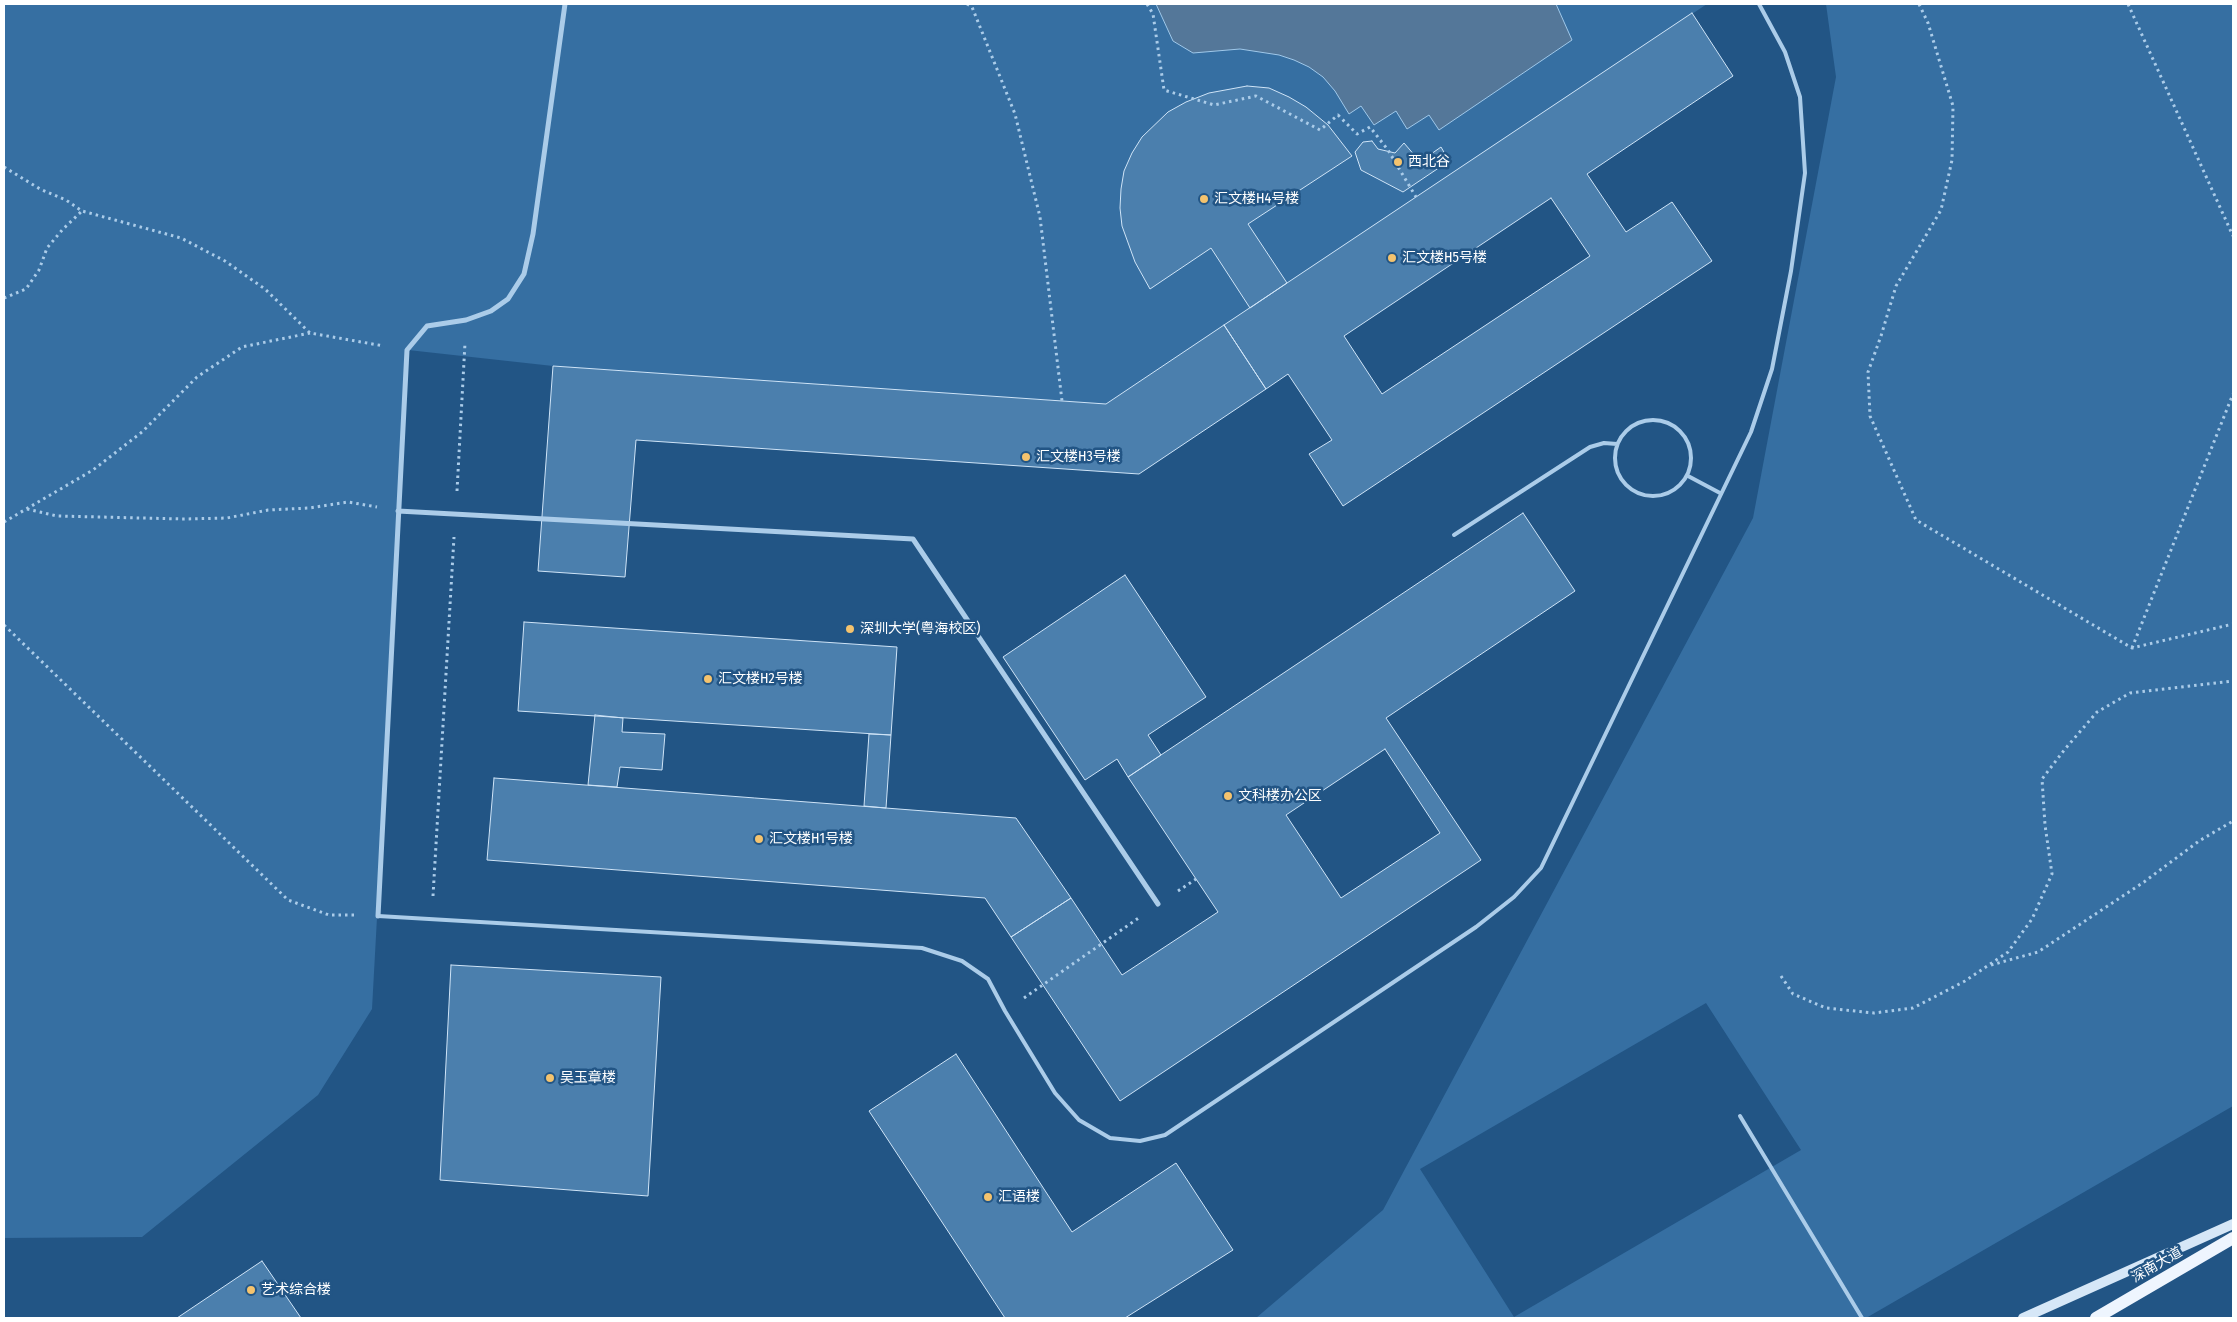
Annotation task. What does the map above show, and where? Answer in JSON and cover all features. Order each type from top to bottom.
[{"type":"main road","points":[[2023,1318],[2233,1224]]},
{"type":"main road","name":"深南大道","points":[[2096,1318],[2233,1238]]},
{"type":"street","points":[[378,916],[407,350],[427,326],[466,320],[491,311],[508,298],[524,274],[533,234],[565,4]]},
{"type":"street","points":[[398,511],[913,539],[1158,904]]},
{"type":"lane","points":[[378,916],[922,948],[962,961],[988,979],[1005,1011],[1055,1092],[1079,1120],[1110,1138],[1140,1142],[1165,1135],[1476,927],[1514,897],[1541,868],[1751,432],[1772,369],[1791,272],[1805,173],[1800,97],[1785,52],[1759,4]]},
{"type":"lane","points":[[1658,420],[1670,423],[1680,430],[1688,440],[1691,452],[1688,476],[1680,487],[1669,494],[1656,497],[1637,493],[1622,481],[1616,470],[1617,444],[1623,433],[1633,425],[1645,421],[1658,420]]},
{"type":"lane","points":[[1454,535],[1590,446],[1604,443],[1617,444]]},
{"type":"lane","points":[[1688,476],[1720,493]]},
{"type":"lane","points":[[1740,1116],[1862,1318]]},
{"type":"path","points":[[967,4],[972,7],[1015,114],[1040,217],[1062,401]]},
{"type":"path","points":[[1147,4],[1154,14],[1164,90],[1214,105],[1256,96],[1320,130],[1338,115],[1358,134],[1370,127],[1388,150],[1416,196]]},
{"type":"path","points":[[1919,4],[1928,23],[1953,106],[1952,160],[1941,210],[1896,286],[1868,372],[1870,416],[1916,520],[2132,648],[2233,624]]},
{"type":"path","points":[[2128,4],[2233,236]]},
{"type":"path","points":[[4,167],[40,189],[66,200],[82,211],[181,238],[216,257],[265,289],[310,333]]},
{"type":"path","points":[[4,298],[26,289],[39,270],[47,248],[82,211]]},
{"type":"path","points":[[432,919],[466,320]]},
{"type":"path","points":[[4,522],[93,470],[142,432],[196,377],[242,348],[310,333],[407,350]]},
{"type":"path","points":[[2132,648],[2233,394]]},
{"type":"path","points":[[28,509],[57,516],[227,518],[268,510],[309,508],[348,502],[398,511]]},
{"type":"path","points":[[4,625],[288,900],[329,915],[378,916]]},
{"type":"path","points":[[1781,976],[1793,994],[1826,1008],[1874,1013],[1914,1008],[1965,981],[2008,952],[2032,919],[2052,874],[2045,825],[2042,779],[2097,712],[2130,693],[2233,681]]},
{"type":"path","points":[[1987,966],[2038,952],[2233,821]]},
{"type":"path","points":[[1005,1011],[1196,879]]},
{"type":"shaded area","points":[[4,4],[1707,4],[1106,404],[553,366],[408,350],[372,1009],[318,1095],[142,1237],[4,1238]]},
{"type":"shaded area","points":[[1156,4],[1556,4],[1572,40],[1439,130],[1429,115],[1407,129],[1396,111],[1374,125],[1361,106],[1349,114],[1335,91],[1323,77],[1309,67],[1294,60],[1279,55],[1240,49],[1193,53],[1173,41]]},
{"type":"shaded area","points":[[1826,4],[2233,4],[2233,1106],[1866,1318],[1256,1318],[1383,1210],[1753,518],[1836,77]],"holes":[[[1706,1003],[1801,1150],[1514,1317],[1420,1169]]]},
{"type":"building","name":"汇文楼H5号楼","points":[[1692,13],[1733,76],[1587,174],[1626,232],[1672,202],[1712,261],[1343,506],[1309,454],[1332,440],[1288,374],[1266,389],[1224,325]],"holes":[[[1551,198],[1590,256],[1382,394],[1344,336]]]},
{"type":"building","name":"汇文楼H4号楼","points":[[1247,86],[1269,88],[1306,107],[1328,125],[1352,156],[1248,224],[1287,283],[1250,308],[1211,248],[1150,289],[1135,262],[1122,226],[1120,208],[1121,189],[1124,171],[1132,153],[1142,137],[1168,112],[1186,102],[1209,93]]},
{"type":"building","points":[[1372,141],[1378,149],[1395,153],[1404,143],[1416,157],[1424,159],[1441,147],[1449,161],[1403,192],[1361,170],[1355,152],[1363,142]]},
{"type":"building","name":"汇文楼H3号楼","points":[[1224,325],[1266,389],[1139,474],[636,440],[625,577],[538,571],[553,366],[1106,404]]},
{"type":"building","name":"文科楼办公区","points":[[1523,513],[1575,591],[1386,718],[1481,860],[1120,1101],[1011,937],[1071,898],[1122,975],[1218,912],[1128,777]],"holes":[[[1385,749],[1440,833],[1341,898],[1286,815]]]},
{"type":"building","points":[[1125,575],[1206,697],[1148,735],[1161,755],[1128,777],[1117,759],[1085,780],[1003,657]]},
{"type":"building","name":"汇文楼H2号楼","points":[[524,622],[897,647],[891,735],[518,711]]},
{"type":"building","points":[[595,715],[623,718],[622,732],[665,734],[662,770],[620,767],[617,787],[588,785]]},
{"type":"building","points":[[869,734],[891,735],[886,808],[864,806]]},
{"type":"building","name":"汇文楼H1号楼","points":[[494,778],[1016,818],[1071,898],[1011,937],[985,898],[487,860]]},
{"type":"building","name":"吴玉章楼","points":[[451,965],[661,977],[648,1196],[440,1180]]},
{"type":"building","name":"汇语楼","points":[[956,1054],[1072,1232],[1176,1163],[1233,1250],[1125,1318],[1005,1318],[869,1111]]},
{"type":"building","name":"艺术综合楼","points":[[262,1261],[301,1318],[177,1318]]},
{"type":"place","name":"西北谷","points":[[1398,162]]},
{"type":"place","name":"汇文楼H4号楼","points":[[1204,199]]},
{"type":"place","name":"汇文楼H5号楼","points":[[1392,258]]},
{"type":"place","name":"汇文楼H3号楼","points":[[1026,457]]},
{"type":"place","name":"深圳大学(粤海校区)","points":[[850,629]]},
{"type":"place","name":"汇文楼H2号楼","points":[[708,679]]},
{"type":"place","name":"文科楼办公区","points":[[1228,796]]},
{"type":"place","name":"汇文楼H1号楼","points":[[759,839]]},
{"type":"place","name":"吴玉章楼","points":[[550,1078]]},
{"type":"place","name":"汇语楼","points":[[988,1197]]},
{"type":"place","name":"艺术综合楼","points":[[251,1290]]}]
